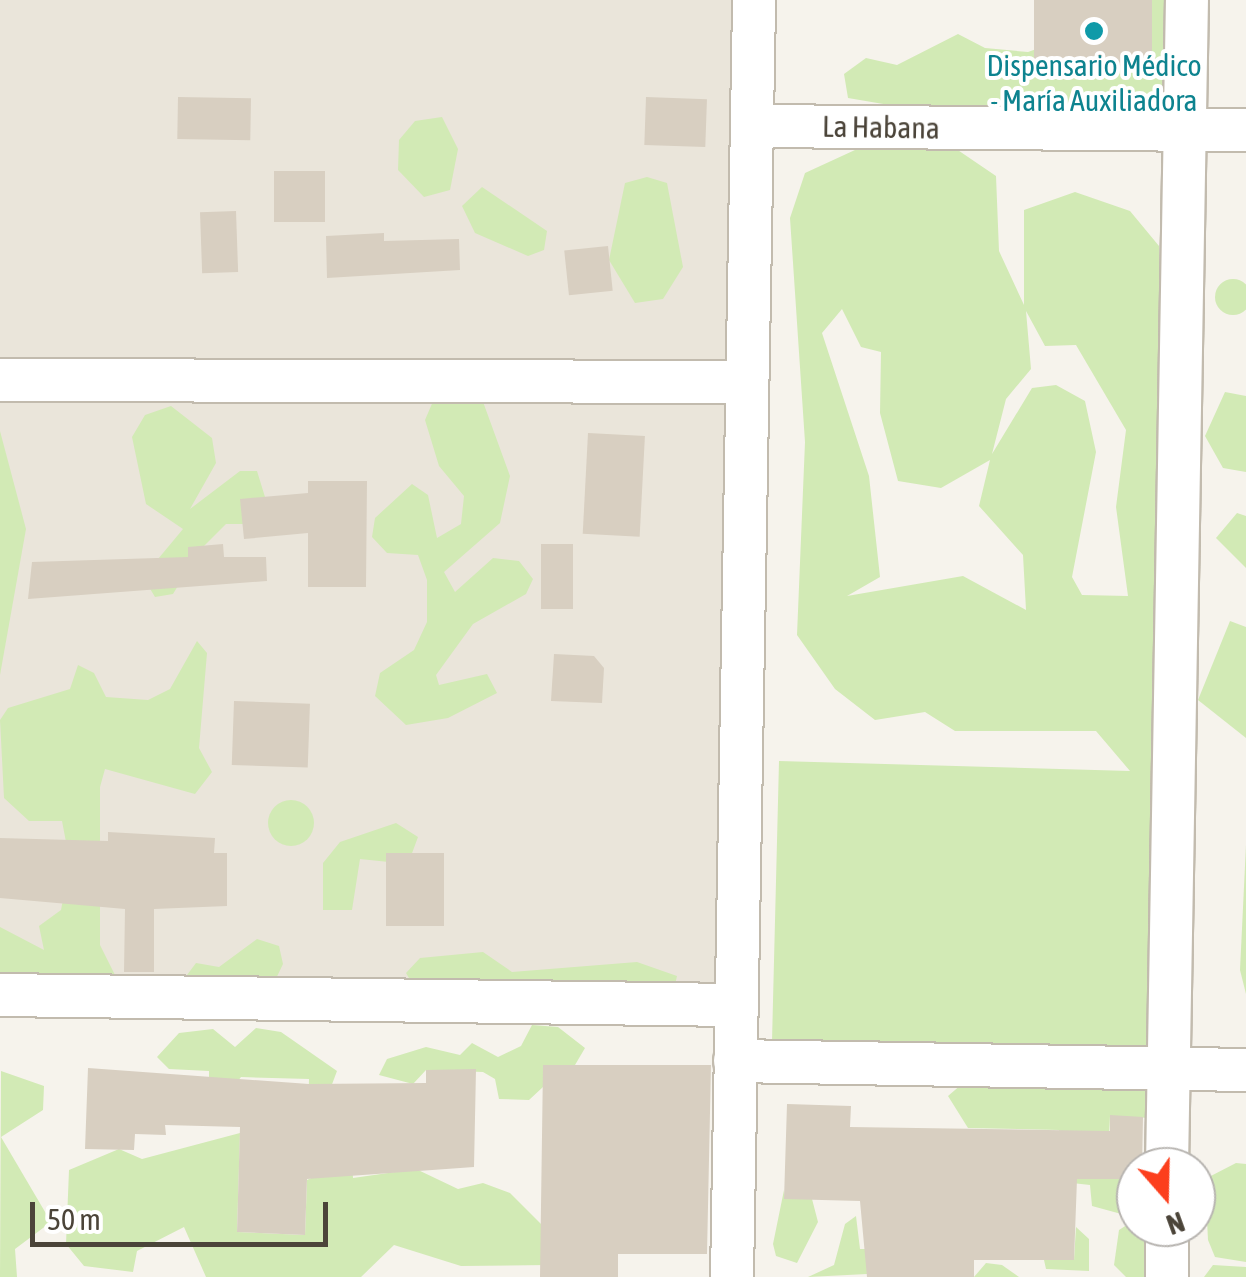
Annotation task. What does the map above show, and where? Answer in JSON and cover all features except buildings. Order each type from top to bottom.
[{"type":"street","points":[[732,1277],[743,382],[756,126],[754,0]]},
{"type":"street","points":[[1166,1147],[1187,0]]},
{"type":"street","name":"La Habana","points":[[756,126],[1246,130]]},
{"type":"street","points":[[0,380],[743,382]]},
{"type":"street","points":[[0,994],[736,1005]]},
{"type":"street","points":[[735,1061],[1246,1070]]},
{"type":"street","points":[[1167,1247],[1167,1277]]},
{"type":"shaded area","points":[[0,0],[758,0],[758,986],[0,986]]},
{"type":"green space","points":[[1106,0],[1192,0],[1163,102],[901,107],[848,98],[844,74],[866,58],[897,65],[958,34],[985,48],[1028,52],[1064,39]]},
{"type":"green space","points":[[442,117],[458,149],[450,190],[424,197],[398,170],[399,140],[415,121]]},
{"type":"green space","points":[[943,140],[996,176],[999,251],[1024,305],[1024,210],[1075,192],[1130,211],[1159,246],[1162,1056],[772,1041],[779,761],[1130,771],[1096,731],[955,731],[925,712],[875,720],[835,689],[797,635],[805,442],[790,218],[805,173],[868,144]],"holes":[[[842,309],[861,347],[881,352],[880,413],[898,481],[941,488],[990,460],[979,506],[1023,555],[1026,610],[963,576],[847,596],[880,577],[869,476],[822,333]],[[1026,311],[1045,346],[1076,345],[1126,430],[1116,507],[1128,596],[1082,595],[1072,577],[1096,452],[1085,401],[1056,385],[1032,388],[992,454],[1006,399],[1031,369]]]},
{"type":"green space","points":[[647,177],[667,183],[683,267],[663,299],[635,303],[609,260],[625,183]]},
{"type":"green space","points":[[482,187],[547,231],[544,250],[528,256],[475,233],[462,206]]},
{"type":"green space","points":[[1233,279],[1245,285],[1251,297],[1245,309],[1233,315],[1221,309],[1215,297],[1221,285]]},
{"type":"green space","points":[[1225,392],[1246,396],[1246,472],[1223,468],[1205,436]]},
{"type":"green space","points":[[434,399],[482,399],[510,476],[500,523],[444,572],[455,592],[493,558],[519,561],[533,579],[526,594],[473,624],[436,675],[439,685],[487,674],[497,693],[448,718],[406,725],[375,696],[380,673],[414,650],[427,622],[427,580],[418,555],[387,553],[372,537],[375,518],[412,484],[428,495],[437,538],[461,524],[464,496],[439,466],[425,420]]},
{"type":"green space","points":[[171,406],[212,438],[216,463],[190,509],[240,471],[257,471],[265,497],[250,524],[226,524],[199,551],[173,594],[155,597],[143,577],[183,529],[146,504],[132,437],[145,415]]},
{"type":"green space","points":[[0,431],[26,529],[0,675]]},
{"type":"green space","points":[[1237,513],[1246,516],[1246,568],[1216,538]]},
{"type":"green space","points":[[1230,621],[1246,627],[1246,738],[1198,700]]},
{"type":"green space","points":[[197,641],[207,653],[199,748],[212,772],[195,794],[105,769],[100,787],[100,945],[115,975],[131,978],[0,979],[0,927],[44,950],[39,926],[61,910],[70,863],[62,821],[29,821],[4,798],[0,720],[8,708],[70,689],[78,665],[94,673],[106,697],[148,700],[170,689]]},
{"type":"green space","points":[[291,800],[307,807],[314,823],[307,839],[291,846],[275,839],[268,823],[275,807]]},
{"type":"green space","points":[[396,823],[418,837],[408,864],[360,859],[352,910],[323,910],[323,863],[340,842]]},
{"type":"green space","points":[[1246,845],[1246,994],[1240,970]]},
{"type":"green space","points":[[257,939],[279,946],[283,964],[272,987],[184,979],[196,963],[219,967]]},
{"type":"green space","points":[[483,952],[512,972],[637,962],[677,976],[675,985],[419,995],[406,973],[420,958]]},
{"type":"green space","points":[[532,1025],[558,1027],[585,1048],[575,1065],[543,1066],[543,1087],[529,1100],[499,1099],[495,1079],[483,1072],[426,1070],[413,1084],[379,1075],[387,1059],[426,1047],[460,1055],[472,1043],[498,1057],[521,1046]]},
{"type":"green space","points":[[256,1028],[281,1032],[337,1071],[307,1151],[309,1079],[241,1077],[231,1090],[209,1094],[209,1071],[169,1069],[157,1057],[179,1033],[213,1029],[235,1047]]},
{"type":"green space","points":[[1,1071],[44,1086],[43,1110],[1,1137],[51,1222],[15,1249],[17,1277],[0,1277]]},
{"type":"green space","points":[[976,1072],[1148,1084],[1150,1118],[1110,1116],[1107,1179],[1116,1179],[1116,1213],[1092,1206],[1090,1185],[1063,1182],[1059,1130],[968,1128],[948,1096]]},
{"type":"green space","points":[[240,1133],[237,1232],[305,1235],[307,1180],[352,1159],[353,1178],[416,1169],[458,1189],[483,1183],[510,1193],[541,1224],[548,1265],[461,1266],[394,1245],[361,1277],[206,1277],[184,1227],[137,1251],[133,1272],[84,1266],[66,1244],[69,1170],[119,1149],[142,1159]]},
{"type":"green space","points":[[1236,1163],[1246,1164],[1246,1262],[1215,1257],[1211,1247],[1216,1247],[1216,1173]]},
{"type":"green space","points":[[784,1190],[785,1199],[812,1199],[818,1222],[797,1263],[776,1256],[773,1244]]},
{"type":"green space","points":[[856,1216],[860,1249],[884,1249],[867,1274],[808,1277],[834,1265],[845,1224]]},
{"type":"green space","points":[[1076,1227],[1089,1239],[1089,1271],[1046,1269],[1044,1260],[1074,1260]]},
{"type":"green space","points":[[1117,1247],[1152,1247],[1157,1277],[1126,1277],[1114,1265]]},
{"type":"green space","points":[[986,1263],[1002,1265],[1019,1277],[974,1277]]},
{"type":"green space","points":[[1213,1265],[1246,1267],[1246,1277],[1204,1277]]},
{"type":"place","name":"Dispensario Médico - María Auxiliadora","points":[[1094,31]]}]
